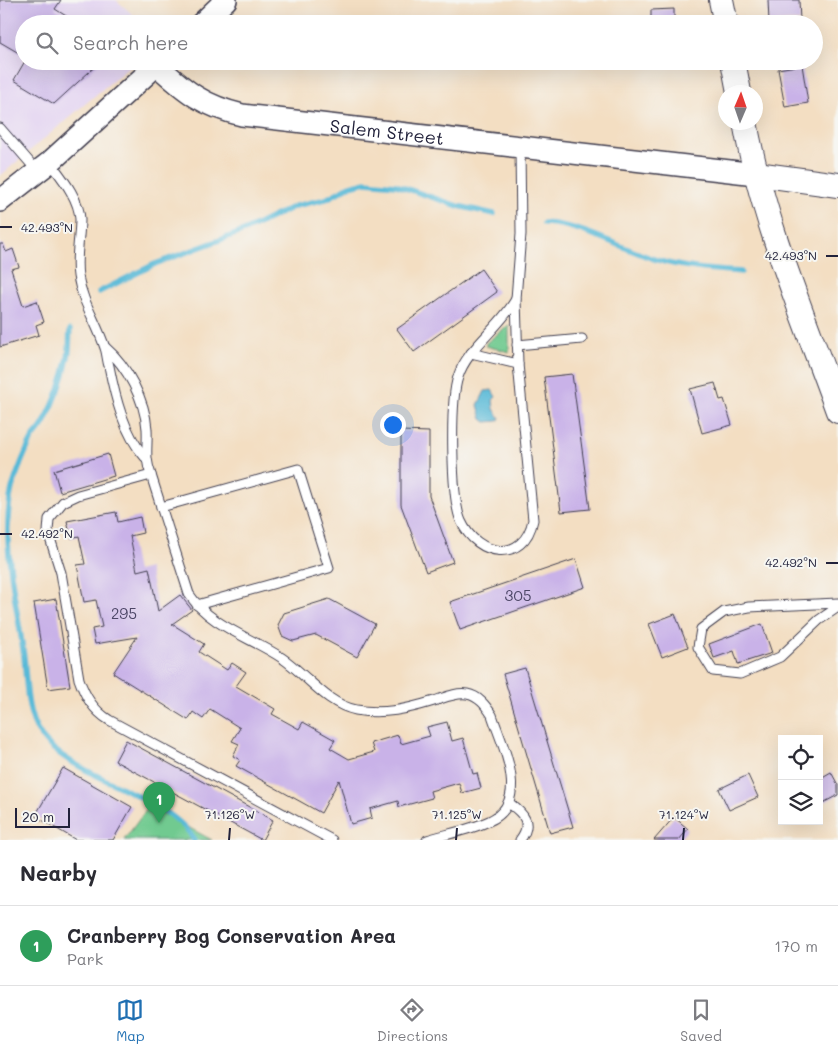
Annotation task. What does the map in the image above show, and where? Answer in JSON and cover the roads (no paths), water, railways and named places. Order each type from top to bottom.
[{"type":"main road","points":[[721,0],[724,15]]},
{"type":"main road","points":[[735,70],[738,85]]},
{"type":"main road","points":[[747,130],[756,174],[780,249],[838,411]]},
{"type":"main road","name":"Salem Street","points":[[756,174],[838,185]]},
{"type":"street","points":[[210,15],[226,0]]},
{"type":"street","name":"Salem Street","points":[[0,201],[44,167],[151,70]]},
{"type":"street","name":"Salem Street","points":[[167,70],[200,100],[242,115],[756,174]]},
{"type":"lane","points":[[0,128],[44,167],[63,179],[78,206],[80,222],[77,252],[78,276],[88,311],[106,348],[109,368],[129,436],[145,458],[189,594],[197,605],[222,625],[282,658],[324,692],[354,710],[391,712],[464,694],[479,699],[492,715],[511,775],[513,789],[509,803],[491,821],[427,840]]},
{"type":"lane","points":[[516,299],[504,320],[471,353],[458,376],[454,398],[457,503],[460,518],[468,533],[480,544],[492,549],[519,546],[527,539],[533,520],[517,345],[516,299],[521,234],[520,147]]},
{"type":"lane","points":[[517,345],[582,339]]},
{"type":"lane","points":[[106,348],[119,359],[133,384],[146,422],[145,458]]},
{"type":"lane","points":[[471,353],[518,364]]},
{"type":"lane","points":[[161,507],[298,469],[328,568],[197,605]]},
{"type":"lane","points":[[151,475],[78,495],[63,502],[54,510],[49,519],[48,532],[61,573],[78,679],[85,695],[96,709],[109,720],[332,840]]},
{"type":"lane","points":[[773,604],[838,605],[819,620],[780,657],[740,674],[713,670],[698,647],[701,629],[724,612],[773,604]]},
{"type":"lane","points":[[509,803],[523,813],[527,820],[526,831],[520,840]]},
{"type":"water","points":[[492,390],[496,397],[493,400],[494,409],[500,418],[498,421],[486,422],[482,419],[478,405],[485,391]]},
{"type":"waterway","points":[[99,292],[155,264],[244,231],[295,206],[326,199],[350,186],[366,182],[396,185],[458,206],[494,214]]},
{"type":"waterway","points":[[544,223],[587,232],[667,263],[741,272]]},
{"type":"waterway","points":[[70,330],[69,354],[62,381],[44,424],[32,439],[23,457],[12,488],[9,509],[8,530],[11,572],[24,657],[28,703],[35,725],[47,743],[82,768],[148,801],[167,813],[183,826],[194,840]]},
{"type":"place","name":"Cranberry Bog Conservation Area","points":[[159,823]]}]
